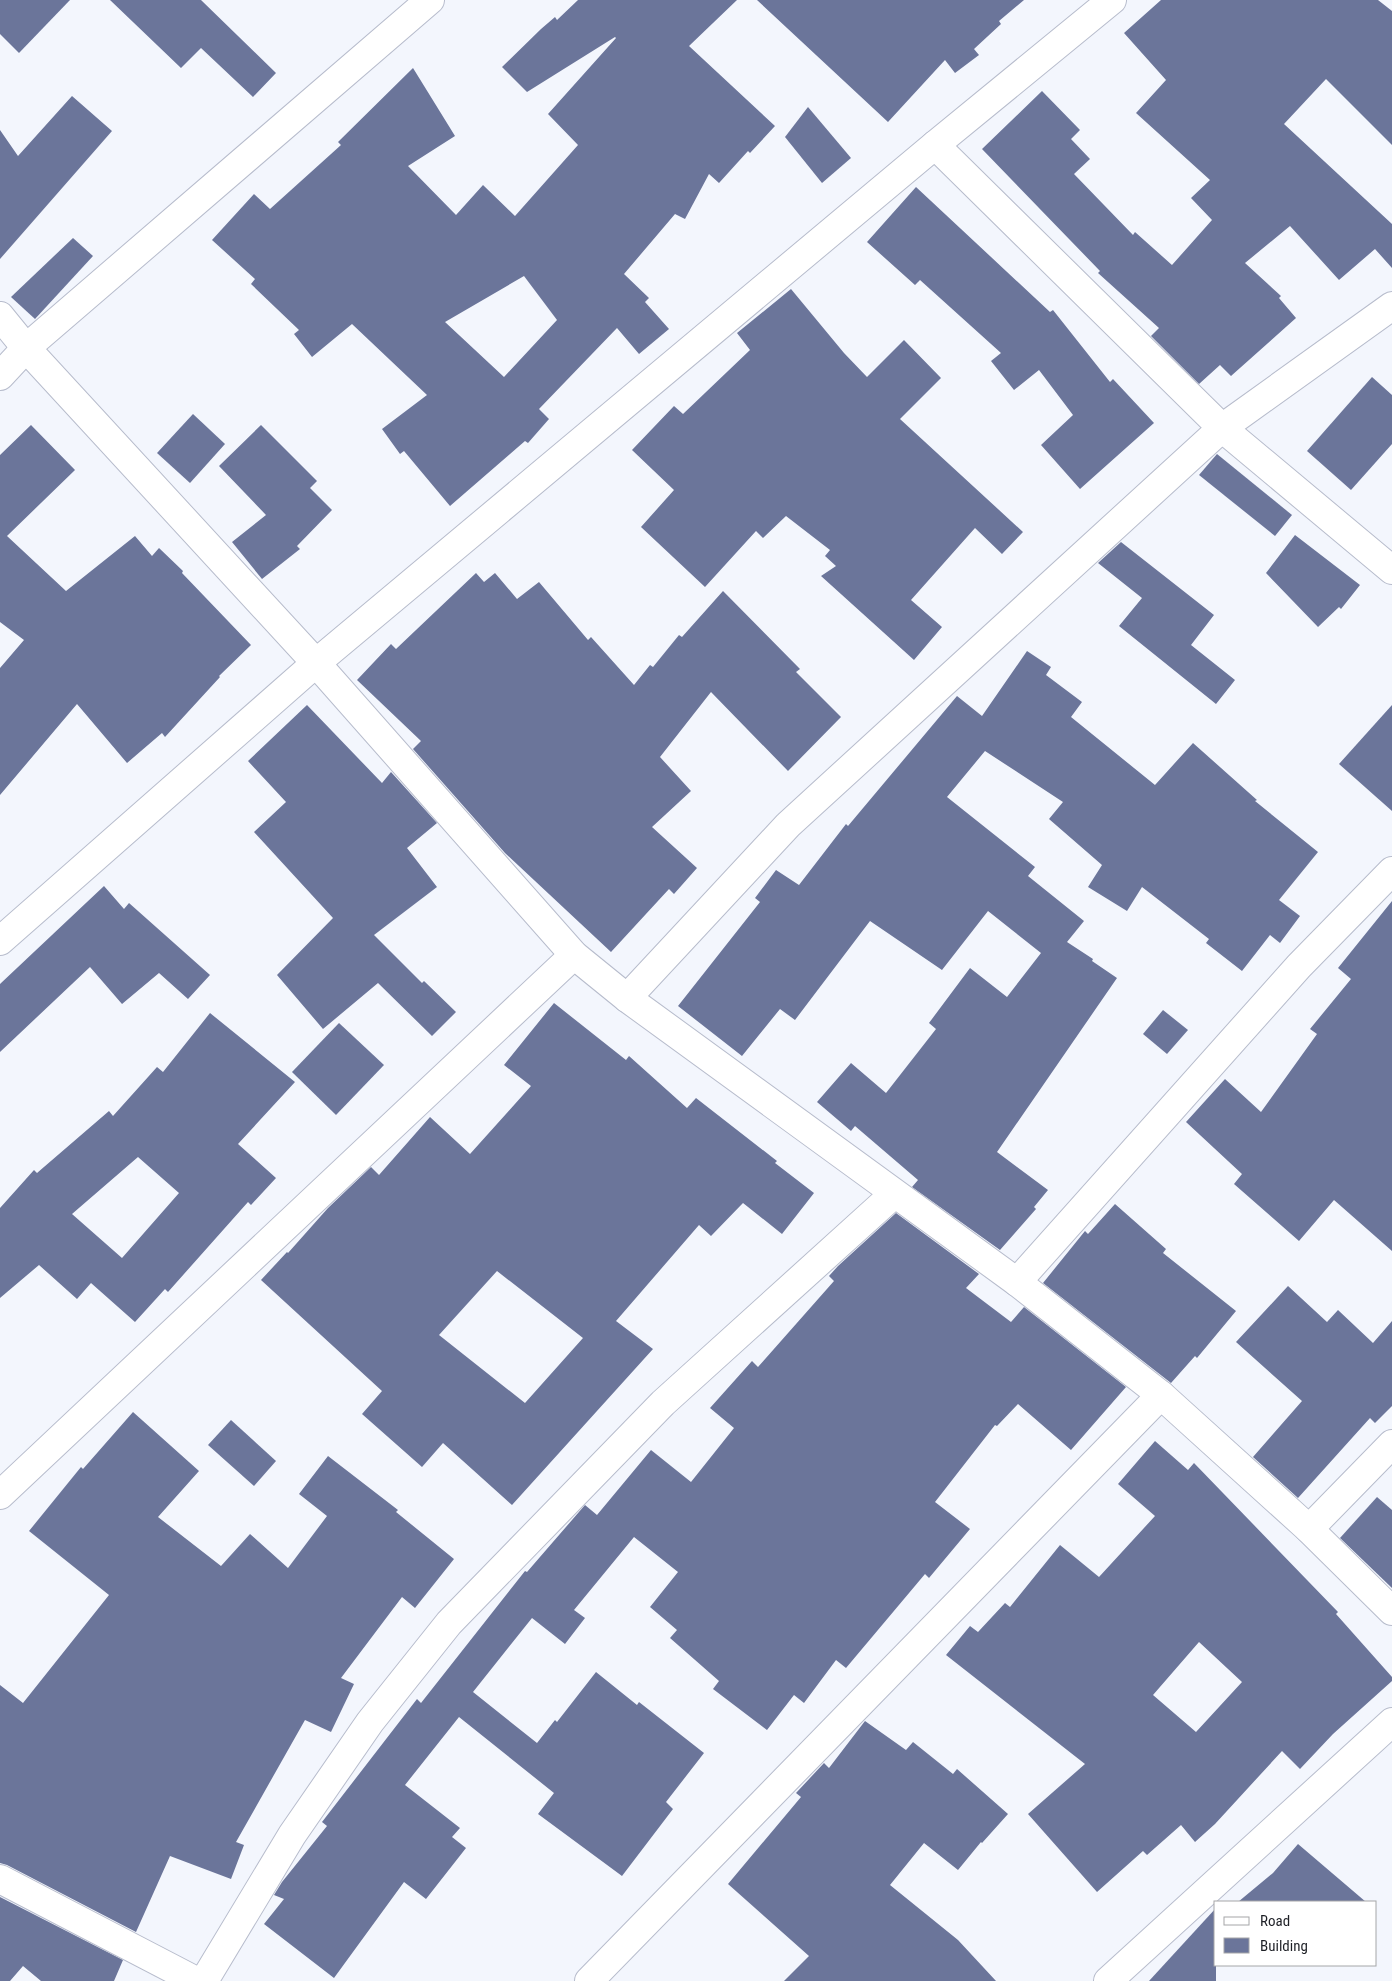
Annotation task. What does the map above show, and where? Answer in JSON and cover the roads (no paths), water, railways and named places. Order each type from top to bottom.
[{"type":"street","points":[[0,376],[26,348],[430,0]]},
{"type":"street","points":[[0,941],[316,663],[935,145],[1112,0]]},
{"type":"street","points":[[935,145],[1222,428],[1392,570]]},
{"type":"street","points":[[627,998],[788,825],[1222,428],[1392,306]]},
{"type":"street","points":[[0,316],[26,348],[316,663],[574,955],[627,998],[1017,1282],[1162,1394],[1309,1529],[1392,1611]]},
{"type":"street","points":[[1017,1282],[1299,966],[1392,871]]},
{"type":"street","points":[[0,1495],[574,955]]},
{"type":"street","points":[[204,1981],[292,1835],[370,1722],[449,1623],[663,1403],[894,1194]]},
{"type":"street","points":[[589,1981],[1162,1394]]},
{"type":"street","points":[[1309,1529],[1392,1444]]},
{"type":"street","points":[[1108,1981],[1392,1722]]},
{"type":"street","points":[[0,1879],[196,1981]]}]
